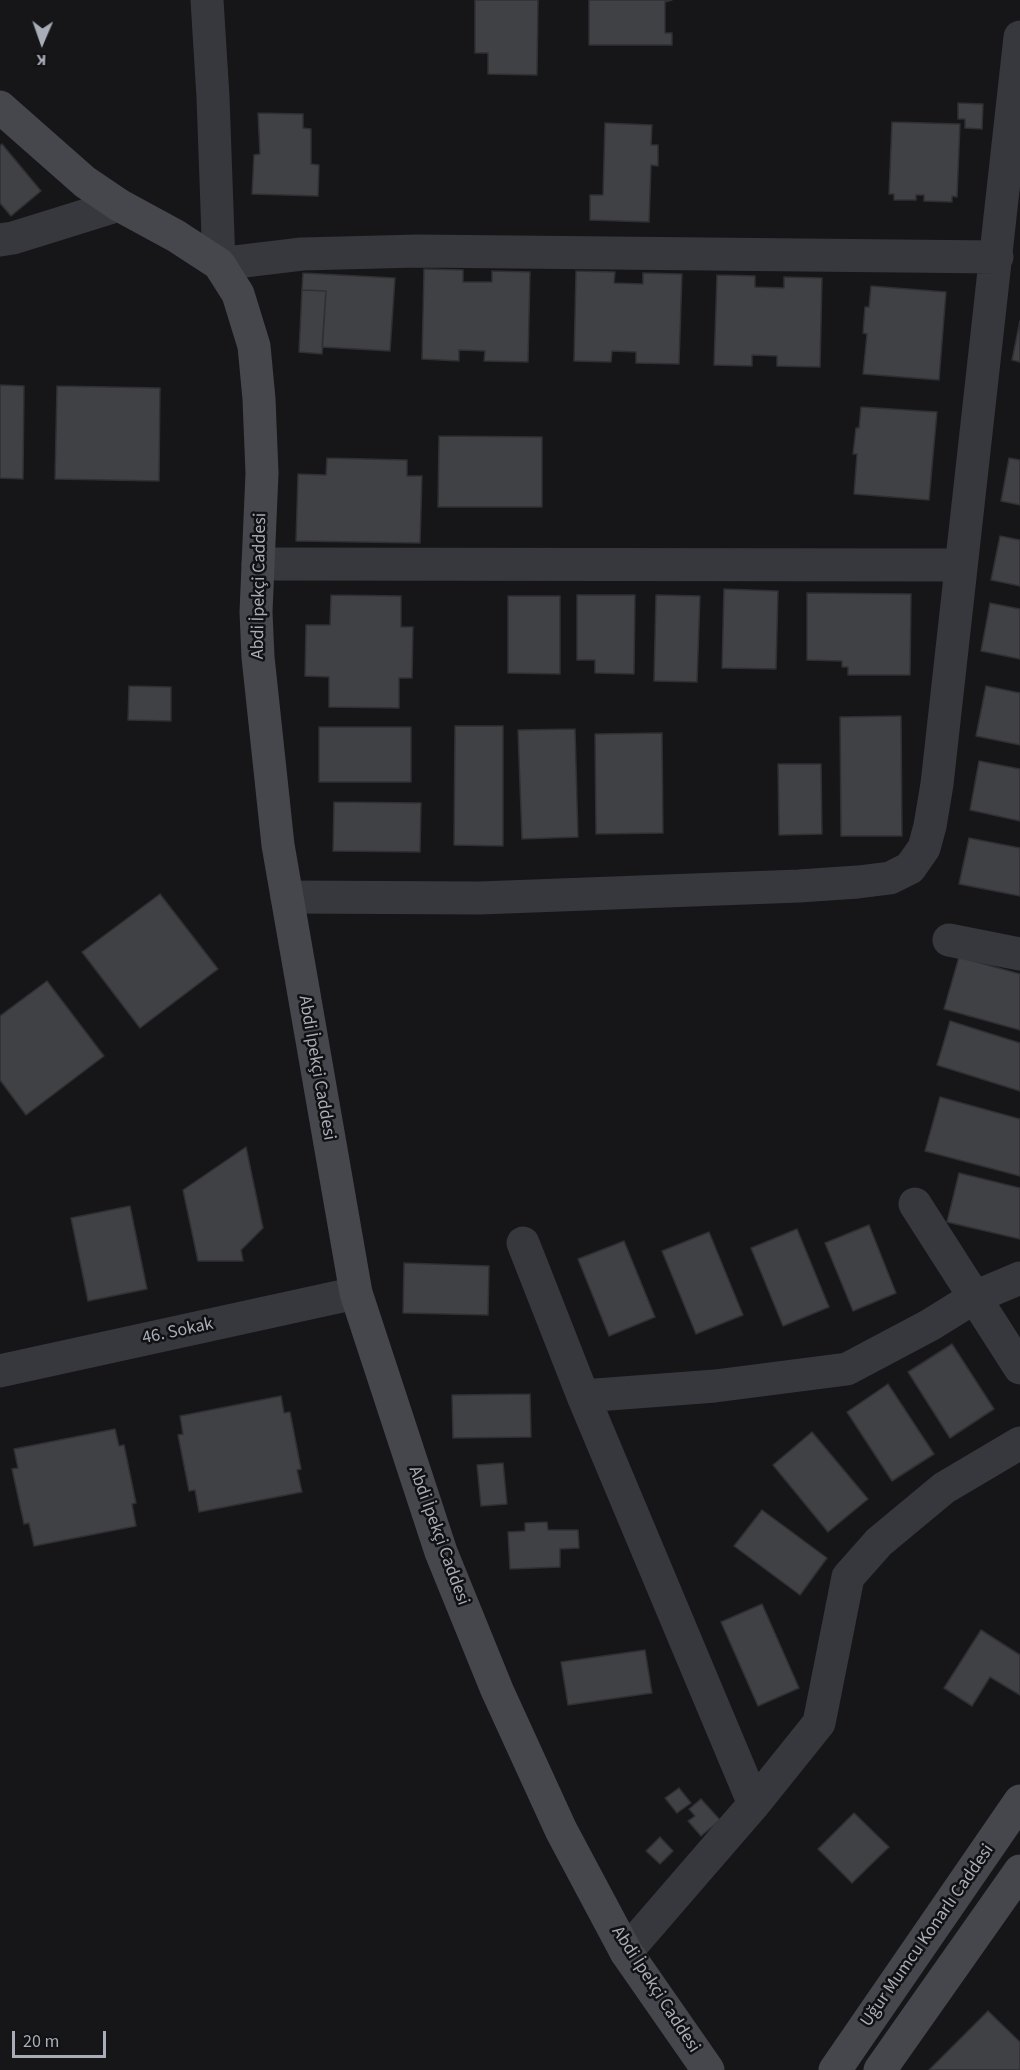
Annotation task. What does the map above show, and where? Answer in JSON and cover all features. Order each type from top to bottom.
[{"type":"street","points":[[207,0],[219,264],[302,254],[418,251],[997,257]]},
{"type":"street","points":[[287,897],[480,898],[799,886],[890,878],[910,868],[924,848],[932,815],[997,257],[1020,37]]},
{"type":"street","name":"Abdi İpekçi Caddesi","points":[[0,107],[85,182],[118,205],[176,236],[219,264],[238,294],[254,346],[259,399],[262,473],[256,612],[258,657],[278,845],[356,1293],[441,1552],[493,1679],[561,1830],[626,1952],[708,2070]]},
{"type":"street","points":[[0,240],[118,205]]},
{"type":"street","points":[[258,564],[960,565]]},
{"type":"street","points":[[949,940],[1020,954]]},
{"type":"street","points":[[915,1204],[1020,1368]]},
{"type":"street","points":[[524,1244],[584,1396],[754,1804]]},
{"type":"street","points":[[584,1396],[715,1386],[847,1369],[930,1325],[975,1297],[1020,1278]]},
{"type":"street","name":"46. Sokak","points":[[0,1371],[356,1293]]},
{"type":"street","points":[[626,1952],[754,1804],[819,1723],[848,1577],[879,1542],[944,1488],[1020,1443]]},
{"type":"street","name":"Uğur Mumcu Konarlı Caddesi","points":[[835,2070],[1020,1801]]},
{"type":"street","name":"Uğur Mumcu Konarlı Caddesi","points":[[880,2070],[1018,1880]]},
{"type":"building","points":[[475,0],[538,0],[537,75],[488,74],[488,53],[475,53]]},
{"type":"building","points":[[589,0],[672,0],[665,2],[665,33],[672,33],[672,45],[589,45]]},
{"type":"building","points":[[958,103],[983,104],[982,129],[965,128],[965,119],[958,119]]},
{"type":"building","points":[[258,113],[303,114],[303,128],[311,129],[311,164],[319,165],[318,196],[252,194],[254,155],[260,154]]},
{"type":"building","points":[[892,122],[960,124],[957,197],[952,196],[952,202],[924,201],[924,195],[916,195],[916,200],[894,200],[894,194],[889,194]]},
{"type":"building","points":[[605,123],[652,125],[651,145],[658,145],[658,166],[651,165],[649,222],[590,220],[590,195],[603,195]]},
{"type":"building","points":[[2,144],[41,191],[11,216],[0,203],[0,146]]},
{"type":"building","points":[[424,269],[463,270],[463,282],[492,282],[492,271],[530,272],[528,362],[484,361],[485,351],[459,350],[459,361],[422,359]]},
{"type":"building","points":[[576,271],[615,272],[614,283],[643,284],[643,273],[682,274],[679,364],[636,363],[636,352],[612,351],[611,362],[574,361]]},
{"type":"building","points":[[303,273],[395,278],[390,351],[322,347],[326,291],[302,290]]},
{"type":"building","points":[[717,275],[755,276],[755,287],[784,288],[784,277],[822,278],[820,367],[777,366],[777,356],[752,355],[752,366],[714,365]]},
{"type":"building","points":[[871,286],[946,292],[939,380],[863,374],[867,334],[863,333],[865,307],[869,307]]},
{"type":"building","points":[[302,290],[326,291],[322,354],[299,352]]},
{"type":"building","points":[[1020,321],[1020,362],[1012,360]]},
{"type":"building","points":[[0,385],[24,386],[23,479],[0,478]]},
{"type":"building","points":[[57,386],[160,388],[159,481],[55,479]]},
{"type":"building","points":[[861,407],[937,412],[929,500],[854,494],[857,454],[853,454]]},
{"type":"building","points":[[439,436],[542,437],[542,507],[438,507]]},
{"type":"building","points":[[327,458],[407,460],[407,476],[422,476],[420,543],[296,541],[298,474],[326,475]]},
{"type":"building","points":[[1009,458],[1020,460],[1020,505],[1001,501]]},
{"type":"building","points":[[1000,536],[1020,540],[1020,586],[991,580]]},
{"type":"building","points":[[724,589],[778,591],[776,669],[722,668]]},
{"type":"building","points":[[807,593],[911,594],[910,675],[848,675],[848,667],[842,667],[842,661],[807,660]]},
{"type":"building","points":[[331,595],[401,596],[401,627],[413,627],[412,678],[399,678],[399,708],[329,707],[329,677],[305,676],[306,625],[330,625]]},
{"type":"building","points":[[577,595],[635,595],[634,674],[595,673],[595,660],[577,660]]},
{"type":"building","points":[[656,595],[700,596],[697,682],[654,681]]},
{"type":"building","points":[[508,596],[560,596],[560,674],[508,673]]},
{"type":"building","points":[[990,603],[1020,609],[1020,659],[981,651]]},
{"type":"building","points":[[129,686],[171,687],[171,721],[128,720]]},
{"type":"building","points":[[986,686],[1020,693],[1020,745],[976,736]]},
{"type":"building","points":[[901,716],[902,836],[841,836],[840,717]]},
{"type":"building","points":[[455,726],[503,726],[503,846],[454,845]]},
{"type":"building","points":[[319,727],[411,727],[411,782],[319,782]]},
{"type":"building","points":[[575,729],[578,837],[522,839],[518,730]]},
{"type":"building","points":[[662,733],[663,833],[596,834],[595,734]]},
{"type":"building","points":[[979,761],[1020,769],[1020,821],[970,810]]},
{"type":"building","points":[[778,764],[821,764],[822,834],[779,835]]},
{"type":"building","points":[[334,802],[421,803],[420,852],[333,851]]},
{"type":"building","points":[[969,838],[1020,848],[1020,896],[959,884]]},
{"type":"building","points":[[160,894],[218,969],[140,1028],[82,952]]},
{"type":"building","points":[[959,957],[1020,974],[1020,1030],[944,1009]]},
{"type":"building","points":[[47,981],[104,1056],[26,1115],[0,1080],[0,1016]]},
{"type":"building","points":[[950,1021],[1020,1043],[1020,1091],[937,1065]]},
{"type":"building","points":[[940,1097],[1020,1119],[1020,1176],[925,1151]]},
{"type":"building","points":[[246,1147],[263,1228],[241,1250],[243,1261],[198,1261],[183,1190]]},
{"type":"building","points":[[959,1173],[1020,1188],[1020,1239],[947,1222]]},
{"type":"building","points":[[130,1206],[147,1289],[88,1301],[71,1218]]},
{"type":"building","points":[[869,1225],[896,1293],[853,1311],[825,1243]]},
{"type":"building","points":[[797,1229],[829,1307],[783,1326],[751,1248]]},
{"type":"building","points":[[709,1232],[743,1315],[696,1334],[662,1251]]},
{"type":"building","points":[[624,1241],[655,1317],[609,1336],[578,1259]]},
{"type":"building","points":[[404,1263],[489,1266],[488,1315],[403,1313]]},
{"type":"building","points":[[952,1344],[994,1409],[950,1438],[908,1372]]},
{"type":"building","points":[[888,1384],[934,1454],[892,1481],[847,1412]]},
{"type":"building","points":[[530,1394],[531,1437],[453,1438],[452,1395]]},
{"type":"building","points":[[281,1396],[284,1413],[290,1412],[301,1469],[297,1470],[302,1492],[199,1512],[195,1490],[189,1491],[178,1435],[183,1434],[180,1416]]},
{"type":"building","points":[[115,1429],[119,1446],[124,1445],[136,1503],[132,1504],[136,1526],[34,1546],[29,1523],[24,1524],[12,1469],[18,1468],[14,1449]]},
{"type":"building","points":[[812,1432],[868,1499],[828,1532],[773,1465]]},
{"type":"building","points":[[503,1463],[507,1504],[481,1506],[477,1465]]},
{"type":"building","points":[[762,1510],[827,1558],[800,1595],[734,1546]]},
{"type":"building","points":[[547,1522],[548,1530],[578,1530],[579,1548],[560,1549],[560,1567],[510,1569],[508,1532],[525,1531],[525,1523]]},
{"type":"building","points":[[762,1604],[799,1688],[758,1706],[721,1622]]},
{"type":"building","points":[[981,1630],[1020,1655],[1020,1695],[990,1677],[972,1706],[944,1688]]},
{"type":"building","points":[[645,1650],[652,1693],[568,1705],[561,1662]]},
{"type":"building","points":[[679,1788],[691,1803],[677,1813],[665,1798]]},
{"type":"building","points":[[701,1799],[720,1820],[701,1836],[688,1821],[695,1816],[689,1809]]},
{"type":"building","points":[[854,1813],[889,1847],[852,1883],[818,1849]]},
{"type":"building","points":[[660,1837],[673,1851],[660,1864],[646,1851]]},
{"type":"building","points":[[988,2011],[1020,2042],[1020,2070],[929,2070]]}]
